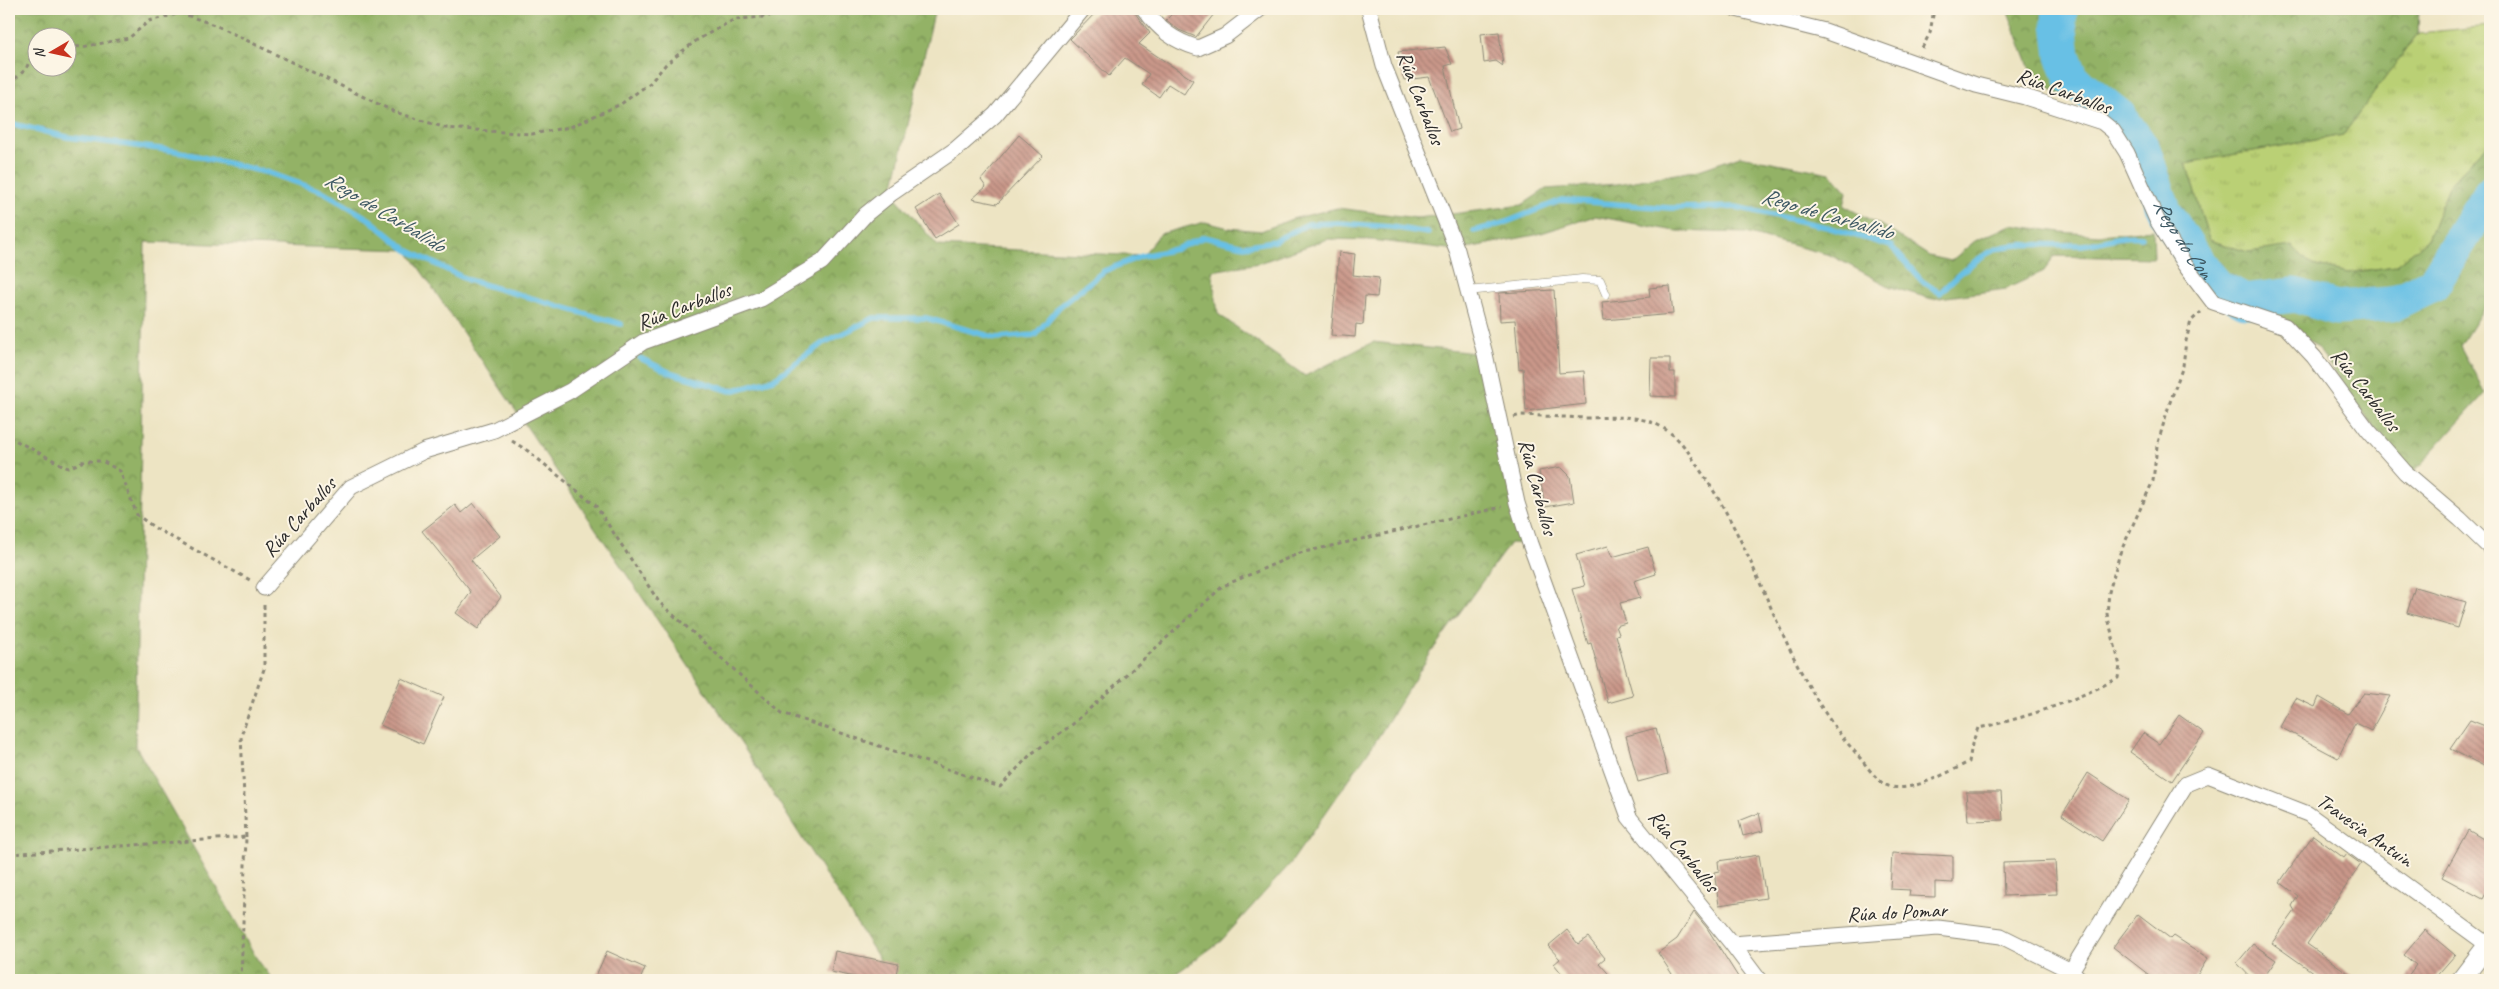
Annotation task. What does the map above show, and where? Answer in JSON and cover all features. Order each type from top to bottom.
[{"type":"street","name":"Rúa Carballos","points":[[264,588],[352,488],[424,451],[494,430],[570,391],[643,342],[761,299],[822,262],[866,214],[892,193],[956,149],[995,115],[1083,9]]},
{"type":"street","points":[[1144,9],[1156,25],[1178,42],[1198,48],[1225,36],[1260,9]]},
{"type":"street","name":"Rúa Carballos","points":[[1369,9],[1384,66],[1444,214],[1468,290],[1517,503],[1530,544],[1629,817],[1759,980]]},
{"type":"street","name":"Rúa Carballos","points":[[1736,9],[1825,31],[1915,61],[1976,85],[2025,97],[2102,122],[2113,131],[2134,166],[2158,220],[2213,302],[2285,326],[2314,358],[2368,430],[2405,472],[2460,519],[2490,548]]},
{"type":"street","name":"Travesia Antuin","points":[[2076,976],[2186,784],[2208,775],[2308,814],[2489,943]]},
{"type":"street","name":"Rúa do Pomar","points":[[1732,944],[1938,928],[2001,936],[2076,976]]},
{"type":"street","points":[[2463,979],[2489,943]]},
{"type":"lane","points":[[1468,290],[1582,279],[1600,280],[1606,294]]},
{"type":"path","points":[[78,47],[129,38],[149,21],[181,14],[216,26],[396,112],[446,128],[532,134],[570,126],[621,104],[650,83],[666,64],[697,40],[735,19],[766,17],[797,9]]},
{"type":"path","points":[[1915,61],[1930,33],[1934,9]]},
{"type":"path","points":[[9,84],[26,69],[28,64]]},
{"type":"path","points":[[1499,422],[1521,414],[1587,418],[1631,417],[1650,421],[1669,432],[1689,454],[1725,508],[1811,691],[1842,738],[1884,784],[1904,788],[1937,778],[1970,762],[1972,744],[1978,728],[1997,724],[2095,691],[2118,678],[2120,666],[2106,614],[2109,592],[2120,553],[2153,481],[2157,446],[2183,366],[2191,321],[2213,302]]},
{"type":"path","points":[[494,430],[528,451],[596,506],[659,602],[782,713],[1000,787],[1031,754],[1073,724],[1223,586],[1300,553],[1517,503]]},
{"type":"path","points":[[9,437],[68,468],[84,461],[102,461],[120,471],[137,515],[155,528],[264,588],[264,669],[241,736],[246,836],[241,980]]},
{"type":"path","points":[[9,854],[246,836]]},
{"type":"green space","points":[[9,9],[935,9],[892,193],[938,246],[1142,256],[1160,234],[1205,222],[1229,228],[1261,231],[1292,219],[1337,208],[1417,218],[1460,213],[1522,205],[1546,189],[1617,184],[1699,170],[1740,156],[1830,173],[1847,192],[1844,206],[1886,228],[1929,256],[1951,261],[1975,241],[2011,225],[2099,235],[2153,230],[2154,258],[2054,256],[2044,271],[2006,289],[1932,299],[1891,287],[1830,255],[1745,233],[1675,231],[1595,216],[1535,235],[1457,250],[1371,240],[1328,239],[1259,263],[1212,271],[1218,314],[1305,376],[1373,342],[1485,354],[1530,544],[1510,543],[1432,651],[1375,742],[1290,864],[1221,941],[1167,980],[893,980],[744,748],[407,250],[145,242],[135,745],[257,959],[273,980],[9,980]]},
{"type":"green space","points":[[2007,9],[2419,9],[2418,33],[2343,135],[2186,163],[2209,240],[2248,252],[2292,246],[2312,265],[2348,273],[2395,266],[2427,240],[2450,184],[2490,142],[2490,298],[2460,346],[2485,393],[2413,473],[2376,430],[2322,354],[2293,323],[2218,295],[2192,261],[2162,212],[2152,183],[2121,128],[2034,80]]},
{"type":"green space","points":[[2490,26],[2490,142],[2450,184],[2427,240],[2395,266],[2348,273],[2312,265],[2292,247],[2248,252],[2209,240],[2186,163],[2343,135],[2418,33]]},
{"type":"building","points":[[1099,9],[1132,9],[1150,33],[1139,44],[1193,80],[1184,94],[1168,84],[1159,97],[1142,85],[1149,74],[1125,58],[1109,76],[1070,39]]},
{"type":"building","points":[[1177,9],[1218,9],[1196,37],[1179,30],[1166,20]]},
{"type":"building","points":[[1499,32],[1503,66],[1496,61],[1484,63],[1481,34]]},
{"type":"building","points":[[1445,47],[1452,64],[1445,66],[1459,129],[1450,132],[1429,77],[1404,80],[1398,52]]},
{"type":"building","points":[[1019,135],[1043,156],[997,204],[972,199],[986,187],[981,180]]},
{"type":"building","points":[[939,194],[959,224],[935,239],[916,209]]},
{"type":"building","points":[[1339,252],[1355,254],[1353,275],[1379,278],[1377,297],[1365,296],[1363,325],[1356,324],[1355,337],[1331,335]]},
{"type":"building","points":[[1670,286],[1673,314],[1604,320],[1602,302],[1650,297],[1649,288]]},
{"type":"building","points":[[1554,290],[1559,373],[1584,371],[1586,404],[1526,411],[1523,368],[1519,369],[1515,320],[1500,321],[1499,293]]},
{"type":"building","points":[[1651,358],[1670,358],[1670,372],[1675,372],[1675,397],[1650,396]]},
{"type":"building","points":[[1561,467],[1570,476],[1574,502],[1545,507],[1539,471]]},
{"type":"building","points":[[473,503],[500,536],[471,560],[501,597],[478,629],[456,613],[471,592],[422,531],[455,505],[461,513]]},
{"type":"building","points":[[1608,546],[1612,557],[1648,547],[1656,574],[1634,581],[1640,598],[1620,603],[1626,623],[1616,626],[1619,634],[1616,635],[1633,696],[1608,703],[1591,643],[1588,644],[1572,589],[1585,586],[1576,555]]},
{"type":"building","points":[[2415,587],[2466,602],[2458,628],[2407,613]]},
{"type":"building","points":[[401,678],[444,697],[423,744],[380,725]]},
{"type":"building","points":[[2364,693],[2390,696],[2371,731],[2355,723],[2338,758],[2280,727],[2296,698],[2315,707],[2319,697],[2348,714]]},
{"type":"building","points":[[2179,715],[2204,733],[2172,781],[2130,752],[2143,733],[2159,744]]},
{"type":"building","points":[[2470,720],[2490,728],[2490,769],[2450,749]]},
{"type":"building","points":[[1656,728],[1668,774],[1638,782],[1626,736]]},
{"type":"building","points":[[2088,773],[2129,800],[2102,841],[2062,815]]},
{"type":"building","points":[[1966,792],[2001,792],[2003,820],[1968,821]]},
{"type":"building","points":[[1759,813],[1763,831],[1743,836],[1739,821]]},
{"type":"building","points":[[2468,830],[2490,843],[2490,886],[2483,899],[2442,877]]},
{"type":"building","points":[[2313,835],[2344,858],[2347,854],[2361,864],[2307,944],[2358,980],[2324,980],[2272,943],[2295,911],[2292,906],[2298,896],[2280,882]]},
{"type":"building","points":[[1892,853],[1953,856],[1953,883],[1935,882],[1935,897],[1909,896],[1910,890],[1890,889]]},
{"type":"building","points":[[1759,855],[1766,898],[1719,905],[1714,872],[1719,871],[1718,861]]},
{"type":"building","points":[[2055,861],[2057,894],[2004,896],[2003,863]]},
{"type":"building","points":[[1694,912],[1707,928],[1740,980],[1676,980],[1658,953],[1677,939]]},
{"type":"building","points":[[2138,914],[2171,939],[2174,936],[2208,958],[2194,980],[2146,980],[2149,975],[2113,947]]},
{"type":"building","points":[[1567,930],[1578,944],[1588,937],[1605,958],[1599,963],[1614,980],[1567,980],[1554,964],[1560,959],[1548,946]]},
{"type":"building","points":[[2425,930],[2455,955],[2433,980],[2405,980],[2416,965],[2404,955]]},
{"type":"building","points":[[2253,944],[2276,960],[2262,980],[2253,980],[2237,963]]},
{"type":"building","points":[[607,951],[645,968],[640,980],[594,980]]},
{"type":"building","points":[[835,951],[898,964],[895,980],[854,980],[855,977],[831,972]]},
{"type":"waterway","name":"Rego do Con","points":[[2060,9],[2059,22],[2063,56],[2072,79],[2119,116],[2143,149],[2164,211],[2196,261],[2218,287],[2245,301],[2295,295],[2336,308],[2392,304],[2433,284],[2490,193]]},
{"type":"waterway","name":"Rego de Carballido","points":[[9,123],[67,137],[176,151],[269,173],[324,192],[369,219],[407,250],[468,280],[621,324]]},
{"type":"waterway","name":"Rego de Carballido","points":[[1474,231],[1504,223],[1562,200],[1670,208],[1736,207],[1827,227],[1891,246],[1922,281],[1940,293],[1972,264],[1986,254],[2003,247],[2082,245],[2126,237],[2142,237]]},
{"type":"waterway","name":"Rego de Carballido","points":[[640,358],[669,372],[731,391],[774,379],[823,343],[874,318],[926,318],[996,338],[1035,335],[1060,306],[1104,271],[1142,256],[1176,249],[1204,237],[1244,246],[1274,241],[1308,224],[1338,223],[1391,227],[1428,233]]}]
